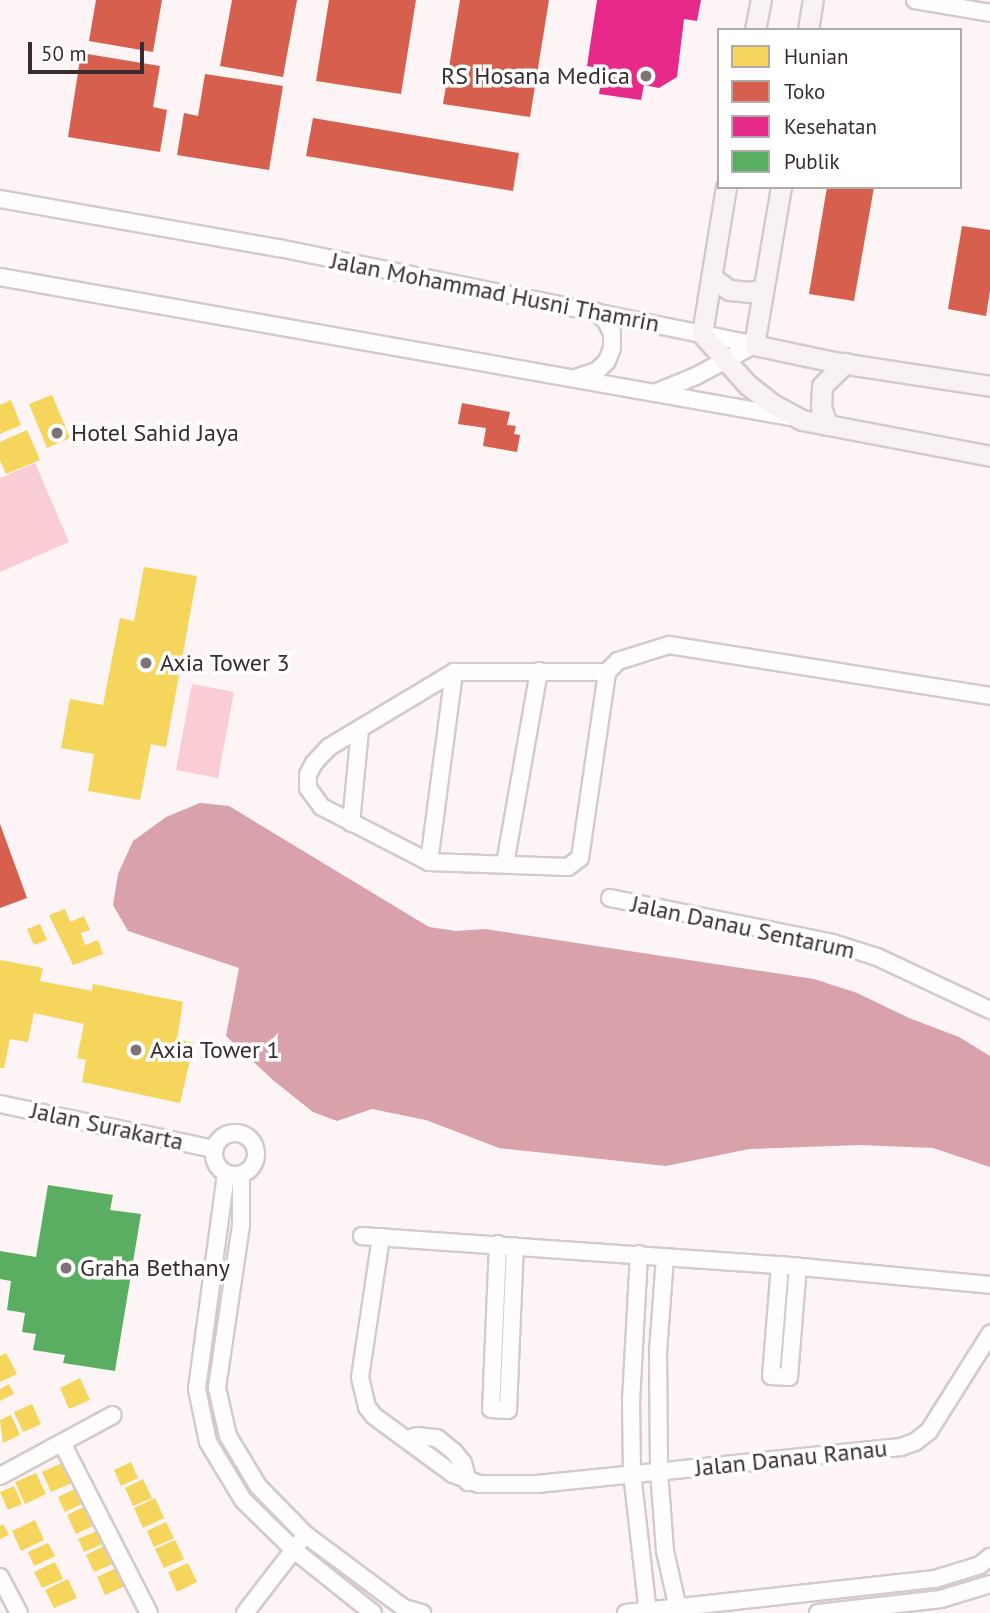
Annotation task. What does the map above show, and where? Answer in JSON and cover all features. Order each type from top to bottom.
[{"type":"main road","points":[[755,28],[761,0]]},
{"type":"main road","points":[[808,28],[813,0]]},
{"type":"main road","points":[[726,189],[702,334],[725,362],[756,391],[802,420],[990,456]]},
{"type":"main road","points":[[754,345],[781,189]]},
{"type":"main road","points":[[710,277],[719,285],[740,292],[762,289]]},
{"type":"main road","name":"Jalan Mohammad Husni Thamrin","points":[[754,345],[845,363],[990,386]]},
{"type":"main road","points":[[827,425],[821,406],[822,386],[845,363]]},
{"type":"street","points":[[915,0],[990,13]]},
{"type":"street","name":"Jalan Mohammad Husni Thamrin","points":[[0,198],[279,248],[754,345]]},
{"type":"street","points":[[0,277],[802,420]]},
{"type":"street","points":[[570,377],[584,377],[597,371],[610,354],[612,334],[606,321],[595,311]]},
{"type":"street","points":[[655,393],[725,362],[754,345]]},
{"type":"street","points":[[607,672],[454,672],[329,747],[314,763],[308,775],[309,788],[315,800],[351,823],[429,862],[568,867],[580,858],[607,672],[618,661],[669,645],[990,696]]},
{"type":"street","points":[[505,864],[539,671]]},
{"type":"street","points":[[429,862],[454,672]]},
{"type":"street","points":[[351,823],[360,729]]},
{"type":"street","name":"Jalan Danau Sentarum","points":[[610,898],[833,943],[877,957],[990,1010]]},
{"type":"street","name":"Jalan Surakarta","points":[[0,1104],[214,1149]]},
{"type":"street","points":[[237,1133],[250,1139],[257,1152],[253,1166],[234,1174],[216,1163],[214,1149],[223,1137],[237,1133]]},
{"type":"street","points":[[234,1174],[241,1225],[217,1388],[228,1436],[258,1486],[306,1535],[404,1608],[422,1613]]},
{"type":"street","points":[[234,1174],[197,1390],[208,1442],[243,1500],[294,1550],[373,1613]]},
{"type":"street","points":[[362,1236],[798,1266],[990,1285]]},
{"type":"street","points":[[381,1237],[360,1377],[362,1393],[374,1416],[408,1439],[428,1436],[438,1438],[467,1471],[468,1482],[537,1484],[632,1473]]},
{"type":"street","points":[[498,1244],[491,1409],[509,1410],[515,1246]]},
{"type":"street","points":[[639,1254],[631,1400],[632,1473],[648,1612]]},
{"type":"street","points":[[665,1257],[658,1352],[659,1471],[665,1551],[678,1609]]},
{"type":"street","points":[[780,1265],[771,1376],[789,1377],[798,1266]]},
{"type":"street","name":"Jalan Danau Ranau","points":[[632,1473],[901,1447],[915,1442],[929,1431],[990,1334]]},
{"type":"street","points":[[0,1476],[113,1415]]},
{"type":"street","points":[[62,1443],[149,1613]]},
{"type":"street","points":[[245,1613],[306,1535]]},
{"type":"street","points":[[626,1613],[935,1579],[980,1565],[990,1557]]},
{"type":"street","points":[[0,1577],[11,1607]]},
{"type":"street","points":[[818,1613],[941,1599],[990,1584]]},
{"type":"shaded area","points":[[35,463],[69,542],[0,572],[0,478]]},
{"type":"shaded area","points":[[192,684],[234,692],[218,778],[176,770]]},
{"type":"shaded area","points":[[200,803],[229,806],[429,927],[456,931],[485,929],[814,979],[857,993],[909,1018],[959,1037],[990,1056],[990,1167],[933,1148],[860,1145],[749,1149],[666,1166],[499,1148],[426,1120],[372,1109],[337,1121],[313,1112],[274,1081],[226,1036],[239,968],[128,931],[113,905],[118,874],[133,841],[166,817]]},
{"type":"building: Hunian","points":[[52,395],[70,438],[47,448],[29,404]]},
{"type":"building: Hunian","points":[[11,400],[21,425],[0,434],[0,405]]},
{"type":"building: Hunian","points":[[27,430],[40,460],[6,474],[0,460],[0,442]]},
{"type":"building: Hunian","name":"Axia Tower 3","points":[[144,567],[197,576],[166,747],[151,744],[140,800],[88,791],[94,754],[61,748],[70,699],[103,705],[120,618],[134,621]]},
{"type":"building: Hunian","points":[[65,909],[70,922],[84,916],[90,930],[81,933],[85,945],[98,940],[103,954],[73,965],[49,915]]},
{"type":"building: Hunian","points":[[40,924],[47,940],[34,945],[27,929]]},
{"type":"building: Hunian","name":"Axia Tower 1","points":[[0,960],[43,968],[40,981],[92,991],[93,984],[183,1002],[177,1039],[194,1043],[180,1103],[82,1082],[86,1060],[77,1058],[84,1024],[34,1013],[28,1042],[10,1039],[4,1068],[0,1068]]},
{"type":"building: Hunian","points":[[6,1353],[17,1374],[0,1382],[0,1356]]},
{"type":"building: Hunian","points":[[80,1378],[90,1400],[69,1409],[60,1388]]},
{"type":"building: Hunian","points":[[9,1384],[14,1394],[0,1401],[0,1389]]},
{"type":"building: Hunian","points":[[32,1404],[41,1424],[23,1432],[14,1412]]},
{"type":"building: Hunian","points":[[11,1415],[20,1435],[3,1443],[0,1420]]},
{"type":"building: Hunian","points":[[131,1462],[138,1478],[121,1486],[114,1470]]},
{"type":"building: Hunian","points":[[62,1463],[72,1483],[51,1492],[42,1472]]},
{"type":"building: Hunian","points":[[36,1473],[46,1494],[25,1504],[15,1482]]},
{"type":"building: Hunian","points":[[143,1479],[152,1498],[133,1506],[125,1488]]},
{"type":"building: Hunian","points":[[14,1486],[22,1504],[8,1510],[0,1492]]},
{"type":"building: Hunian","points":[[75,1489],[82,1504],[65,1512],[58,1497]]},
{"type":"building: Hunian","points":[[155,1498],[164,1518],[143,1528],[134,1508]]},
{"type":"building: Hunian","points":[[88,1505],[97,1524],[76,1534],[67,1515]]},
{"type":"building: Hunian","points":[[35,1520],[44,1540],[21,1551],[12,1531]]},
{"type":"building: Hunian","points":[[166,1522],[174,1538],[154,1547],[147,1531]]},
{"type":"building: Hunian","points":[[3,1524],[9,1535],[0,1539],[0,1526]]},
{"type":"building: Hunian","points":[[99,1530],[105,1543],[84,1552],[78,1539]]},
{"type":"building: Hunian","points":[[175,1540],[184,1559],[164,1568],[155,1549]]},
{"type":"building: Hunian","points":[[48,1543],[55,1556],[34,1566],[28,1552]]},
{"type":"building: Hunian","points":[[106,1545],[115,1563],[94,1572],[86,1555]]},
{"type":"building: Hunian","points":[[55,1562],[63,1579],[42,1588],[34,1572]]},
{"type":"building: Hunian","points":[[188,1563],[197,1582],[177,1592],[168,1572]]},
{"type":"building: Hunian","points":[[116,1568],[125,1586],[105,1595],[97,1577]]},
{"type":"building: Hunian","points":[[68,1579],[77,1598],[54,1608],[45,1590]]},
{"type":"building: Toko","points":[[96,0],[162,0],[153,52],[89,41]]},
{"type":"building: Toko","points":[[232,0],[297,0],[283,77],[220,66]]},
{"type":"building: Toko","points":[[329,0],[416,0],[401,94],[316,81]]},
{"type":"building: Toko","points":[[460,0],[549,0],[530,117],[443,104]]},
{"type":"building: Toko","points":[[81,53],[160,66],[153,107],[167,110],[160,152],[68,137]]},
{"type":"building: Toko","points":[[205,74],[283,86],[269,170],[177,155],[184,113],[198,116]]},
{"type":"building: Toko","points":[[313,118],[519,153],[513,191],[306,156]]},
{"type":"building: Toko","points":[[827,189],[874,189],[854,301],[809,294]]},
{"type":"building: Toko","points":[[962,226],[990,230],[990,291],[986,316],[948,309]]},
{"type":"building: Toko","points":[[462,403],[510,412],[507,425],[516,426],[514,434],[520,435],[517,452],[483,446],[486,428],[458,424]]},
{"type":"building: Toko","points":[[0,824],[27,898],[0,908]]},
{"type":"building: Kesehatan","points":[[597,0],[701,0],[697,21],[684,19],[677,77],[659,88],[644,85],[641,100],[599,94],[603,69],[587,66]]},
{"type":"building: Publik","name":"Graha Bethany","points":[[48,1185],[113,1195],[110,1210],[141,1214],[115,1371],[63,1363],[65,1355],[33,1350],[36,1334],[22,1332],[25,1313],[7,1310],[11,1281],[0,1279],[0,1251],[36,1257]]},
{"type":"place","name":"RS Hosana Medica","points":[[646,76]]},
{"type":"place","name":"Hotel Sahid Jaya","points":[[57,433]]},
{"type":"place","name":"Axia Tower 3","points":[[146,663]]},
{"type":"place","name":"Axia Tower 1","points":[[136,1050]]},
{"type":"place","name":"Graha Bethany","points":[[66,1268]]}]
